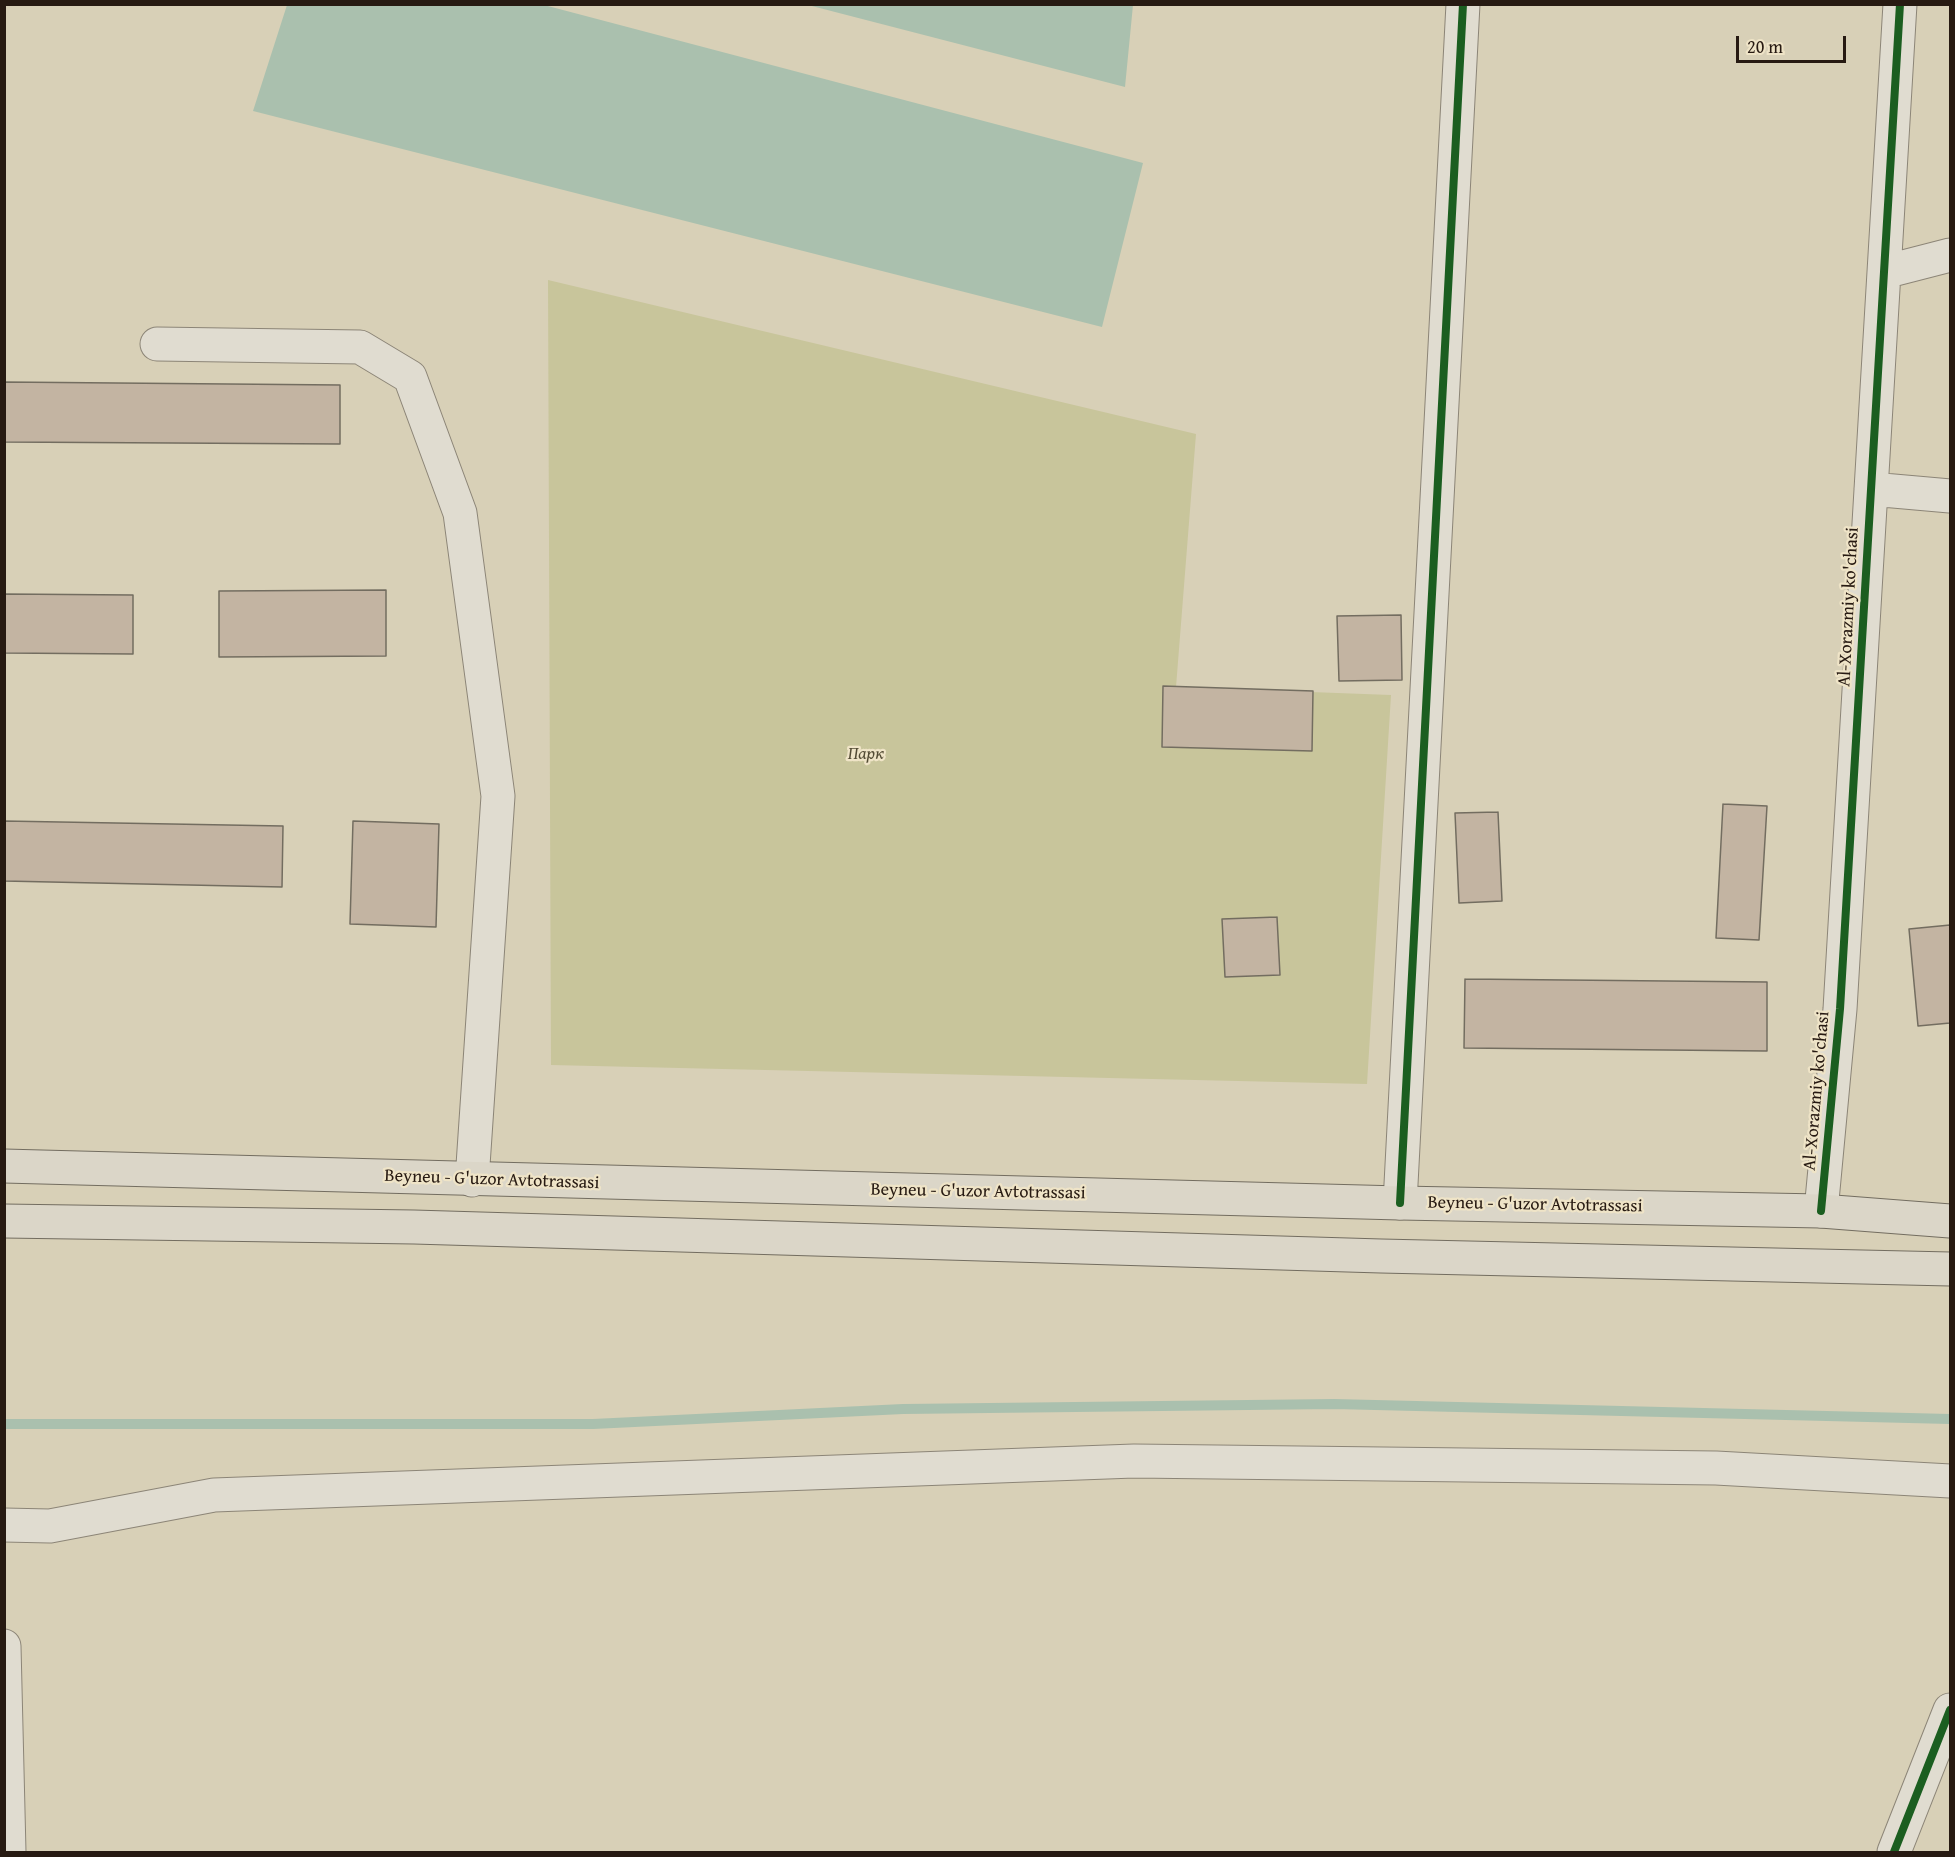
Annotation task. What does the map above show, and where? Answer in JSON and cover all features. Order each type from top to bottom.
[{"type":"highway","name":"Beyneu - G'uzor Avtotrassasi","points":[[4,1166],[1400,1203],[1821,1211],[1950,1221]]},
{"type":"highway","points":[[4,1221],[414,1227],[1369,1255],[1950,1269]]},
{"type":"street","points":[[1400,1203],[1463,4]]},
{"type":"street","name":"Al-Xorazmiy ko'chasi","points":[[1821,1211],[1840,1009],[1900,4]]},
{"type":"street","points":[[1884,272],[1950,255]]},
{"type":"street","points":[[157,344],[360,347],[410,376],[460,513],[498,796],[472,1180]]},
{"type":"street","points":[[1871,489],[1950,496]]},
{"type":"street","points":[[4,1524],[50,1526],[214,1495],[1134,1461],[1716,1468],[1950,1481]]},
{"type":"street","points":[[4,1646],[9,1852]]},
{"type":"street","points":[[1893,1852],[1950,1710]]},
{"type":"green space","name":"Парк","points":[[548,280],[1196,434],[1176,687],[1391,695],[1367,1084],[551,1065]]},
{"type":"shaded area","points":[[287,5],[544,5],[1143,163],[1102,327],[253,111]]},
{"type":"shaded area","points":[[808,5],[1133,5],[1125,87]]},
{"type":"building","points":[[4,382],[340,385],[340,444],[4,442]]},
{"type":"building","points":[[386,590],[386,656],[219,657],[219,591]]},
{"type":"building","points":[[4,594],[133,595],[133,654],[4,653]]},
{"type":"building","points":[[1401,615],[1402,680],[1339,681],[1337,616]]},
{"type":"building","points":[[1163,686],[1313,691],[1312,751],[1162,747]]},
{"type":"building","points":[[1723,804],[1767,806],[1759,940],[1716,938]]},
{"type":"building","points":[[1498,812],[1502,901],[1459,903],[1455,813]]},
{"type":"building","points":[[4,821],[283,826],[282,887],[4,881]]},
{"type":"building","points":[[353,821],[439,824],[436,927],[350,924]]},
{"type":"building","points":[[1277,917],[1280,975],[1225,977],[1222,919]]},
{"type":"building","points":[[1950,925],[1950,1023],[1918,1026],[1909,929]]},
{"type":"building","points":[[1465,979],[1767,982],[1767,1051],[1464,1048]]},
{"type":"waterway","points":[[4,1424],[593,1424],[903,1409],[1334,1404],[1950,1419]]},
{"type":"cycle path","points":[[1400,1203],[1463,4]]},
{"type":"cycle path","points":[[1821,1211],[1840,1009],[1900,4]]},
{"type":"cycle path","points":[[1894,1852],[1950,1710]]}]
